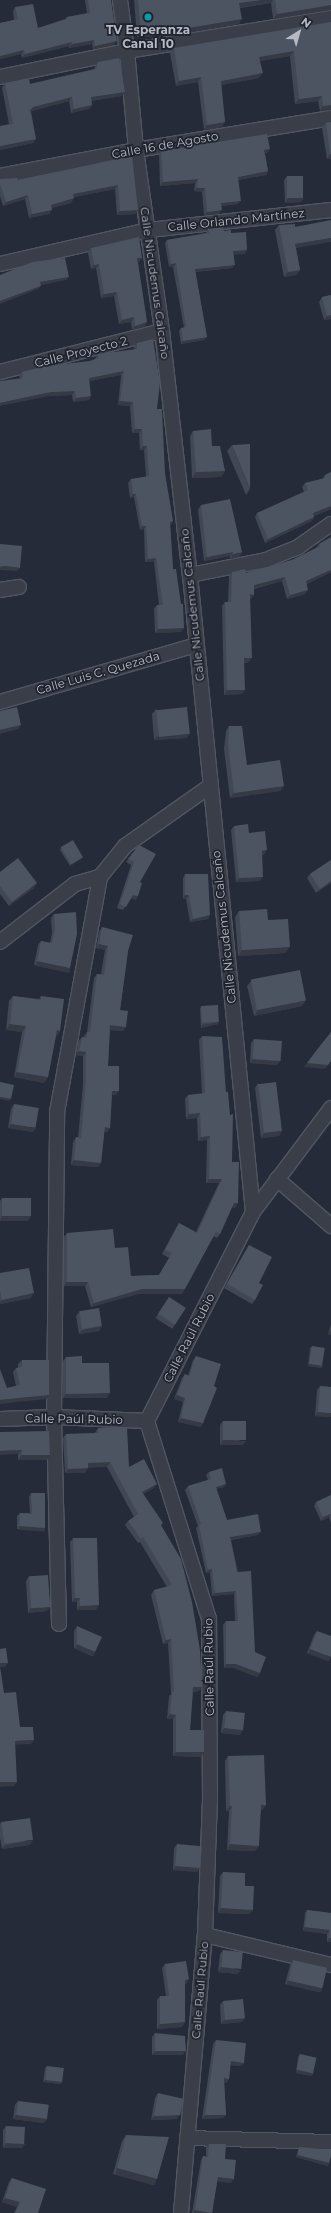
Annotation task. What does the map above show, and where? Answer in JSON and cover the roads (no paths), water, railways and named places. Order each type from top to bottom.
[{"type":"street","name":"Calle Nicudemus Calcaño","points":[[120,0],[128,51],[136,150],[149,230],[162,331],[190,575],[253,1212]]},
{"type":"street","points":[[0,77],[128,51],[331,18]]},
{"type":"street","name":"Calle 16 de Agosto","points":[[0,176],[136,150],[331,118]]},
{"type":"street","name":"Calle Orlando Martínez","points":[[0,264],[149,230],[331,210]]},
{"type":"street","name":"Calle Proyecto 2","points":[[0,372],[162,331]]},
{"type":"street","points":[[190,575],[266,560],[298,547],[331,524]]},
{"type":"street","points":[[0,590],[19,587]]},
{"type":"street","name":"Calle Luis C. Quezada","points":[[0,702],[196,645]]},
{"type":"street","points":[[59,1624],[54,1417],[57,1112],[100,877],[125,846],[210,786]]},
{"type":"street","points":[[0,942],[75,884],[100,877]]},
{"type":"street","name":"Calle Raúl Rubio","points":[[181,2213],[205,1934],[210,1800],[209,1619],[147,1421],[253,1212],[331,1108]]},
{"type":"street","points":[[277,1179],[331,1226]]},
{"type":"street","name":"Calle Paúl Rubio","points":[[0,1419],[54,1417],[147,1421]]},
{"type":"street","points":[[205,1934],[331,1964]]},
{"type":"street","points":[[187,2138],[331,2142]]},
{"type":"place","name":"TV Esperanza Canal 10","points":[[148,17]]}]
